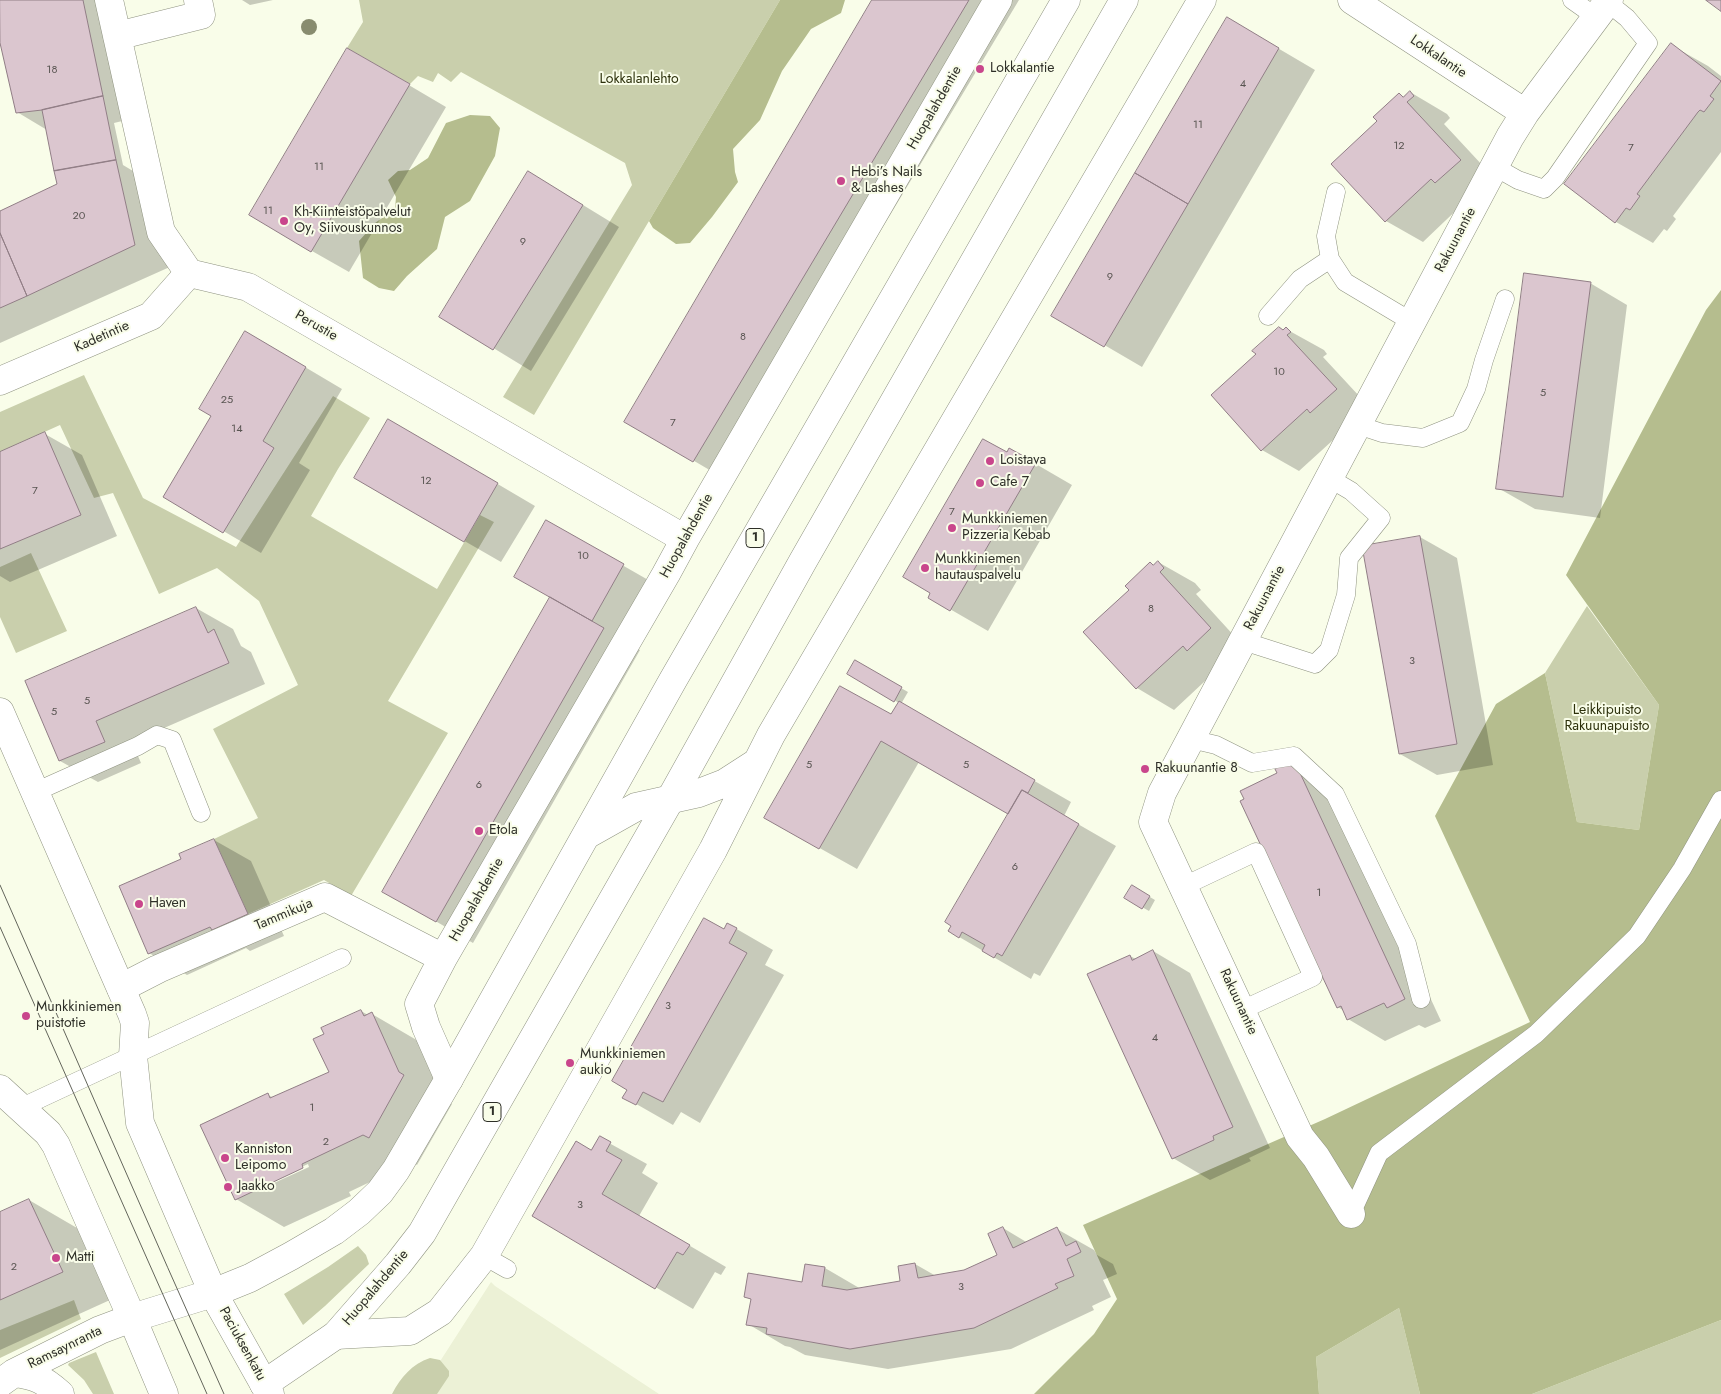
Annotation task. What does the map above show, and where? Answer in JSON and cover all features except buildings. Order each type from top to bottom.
[{"type":"street","points":[[109,0],[161,232],[190,273]]},
{"type":"street","points":[[117,36],[201,15],[198,0]]},
{"type":"street","name":"Huopalahdentie","points":[[449,1079],[426,1027],[419,1004],[443,958],[998,0]]},
{"type":"street","name":"1","points":[[213,1294],[250,1278],[334,1231],[360,1212],[380,1192],[396,1170],[588,834],[673,680],[1066,0]]},
{"type":"street","name":"Huopalahdentie","points":[[261,1391],[336,1335],[398,1264],[422,1233],[1124,0]]},
{"type":"street","name":"Huopalahdentie","points":[[336,1335],[410,1331],[440,1312],[496,1263],[713,850],[771,735],[1202,0]]},
{"type":"street","name":"Lokkalantie","points":[[1352,0],[1524,113]]},
{"type":"street","name":"Rakuunantie","points":[[1351,1214],[1316,1157],[1300,1137],[1154,822],[1162,793],[1190,739],[1524,113],[1604,6]]},
{"type":"street","name":"Perustie","points":[[190,273],[248,287],[685,539]]},
{"type":"street","name":"Kadetintie","points":[[0,381],[151,316],[190,273]]},
{"type":"street","points":[[0,712],[135,1023],[133,1056],[140,1123],[213,1294],[132,1318]]},
{"type":"street","name":"Huopalahdentie","points":[[588,834],[636,807],[698,793],[725,783],[757,762]]},
{"type":"street","name":"Tammikuja","points":[[121,988],[158,969],[325,898],[443,958]]},
{"type":"street","points":[[0,1089],[48,1132],[56,1145],[164,1394]]},
{"type":"street","name":"Paciuksenkatu","points":[[213,1294],[261,1391]]},
{"type":"street","name":"Ramsaynranta","points":[[7,1378],[100,1330],[132,1318]]},
{"type":"street","points":[[7,1378],[33,1376],[49,1384],[60,1394]]},
{"type":"lane","points":[[1495,167],[1518,180],[1544,189],[1555,178],[1648,43],[1627,18],[1604,6],[1572,0]]},
{"type":"lane","points":[[1336,192],[1326,236],[1330,259],[1345,282],[1412,322]]},
{"type":"lane","points":[[1268,316],[1300,279],[1330,259]]},
{"type":"lane","points":[[1358,425],[1382,433],[1423,438],[1460,424],[1476,389],[1505,299]]},
{"type":"lane","points":[[1243,641],[1266,650],[1315,664],[1329,650],[1346,595],[1349,558],[1381,518],[1351,492],[1329,478]]},
{"type":"lane","points":[[35,792],[138,746],[157,735],[172,740],[201,813]]},
{"type":"lane","points":[[1190,739],[1216,745],[1252,763],[1294,756],[1335,794],[1407,944],[1421,999]]},
{"type":"lane","points":[[1351,1214],[1379,1153],[1536,1034],[1637,936],[1682,869],[1721,800]]},
{"type":"lane","points":[[1184,886],[1256,852],[1313,977],[1242,1010]]},
{"type":"lane","points":[[20,1108],[342,958]]},
{"type":"shaded area","points":[[491,1282],[495,1286],[659,1394],[419,1394]]},
{"type":"green space","name":"Lokkalanlehto","points":[[359,0],[780,0],[534,415],[503,397],[632,185],[625,163],[461,72],[451,82],[438,73],[433,82],[418,76],[410,84],[347,48],[363,22]]},
{"type":"green space","points":[[780,0],[845,0],[841,13],[811,29],[782,71],[760,120],[733,149],[738,182],[690,243],[676,244],[653,228],[649,221]]},
{"type":"green space","points":[[470,115],[490,116],[500,128],[495,156],[470,201],[445,217],[437,249],[407,276],[394,291],[379,288],[363,278],[359,241],[375,223],[395,209],[396,197],[388,180],[398,171],[410,170],[428,158],[446,123]]},
{"type":"green space","points":[[1721,290],[1721,1320],[1532,1394],[1420,1394],[1399,1308],[1316,1357],[1319,1394],[1034,1394],[1094,1334],[1117,1299],[1083,1225],[1325,1119],[1530,1022],[1435,816],[1496,704],[1545,673],[1577,822],[1639,830],[1659,705],[1566,575],[1706,310]]},
{"type":"green space","points":[[84,375],[143,498],[236,547],[333,396],[370,418],[311,516],[437,589],[480,515],[494,522],[388,701],[448,733],[351,896],[324,880],[248,914],[214,839],[258,818],[213,729],[298,685],[259,601],[217,568],[159,594],[113,493],[94,498],[60,425],[0,452],[0,412]]},
{"type":"green space","points":[[31,553],[67,631],[16,653],[0,617],[0,567]]},
{"type":"green space","name":"Leikkipuisto Rakuunapuisto","points":[[1587,606],[1659,705],[1639,830],[1577,822],[1545,673]]},
{"type":"green space","points":[[358,1246],[366,1255],[369,1264],[303,1325],[284,1294]]},
{"type":"green space","points":[[74,1300],[81,1319],[0,1358],[0,1330]]},
{"type":"green space","points":[[1399,1308],[1420,1394],[1319,1394],[1316,1357]]},
{"type":"green space","points":[[1721,1320],[1721,1394],[1532,1394]]},
{"type":"green space","points":[[96,1352],[114,1394],[93,1394],[84,1380],[68,1365]]},
{"type":"green space","points":[[430,1358],[440,1360],[449,1371],[449,1376],[437,1394],[392,1394],[408,1372]]},
{"type":"tram line","points":[[0,885],[224,1394]]},
{"type":"tram line","points":[[0,927],[207,1394]]},
{"type":"place","name":"Lokkalantie","points":[[980,69]]},
{"type":"place","name":"Hebi’s Nails & Lashes","points":[[841,181]]},
{"type":"place","name":"Kh-Kiinteistöpalvelut Oy, Siivouskunnos","points":[[284,221]]},
{"type":"place","name":"Loistava","points":[[990,461]]},
{"type":"place","name":"Cafe 7","points":[[980,483]]},
{"type":"place","name":"Munkkiniemen Pizzeria Kebab","points":[[952,528]]},
{"type":"place","name":"Munkkiniemen hautauspalvelu","points":[[925,568]]},
{"type":"place","name":"Rakuunantie 8","points":[[1145,769]]},
{"type":"place","name":"Etola","points":[[479,831]]},
{"type":"place","name":"Haven","points":[[139,904]]},
{"type":"place","name":"Munkkiniemen puistotie","points":[[26,1016]]},
{"type":"place","name":"Munkkiniemen aukio","points":[[570,1063]]},
{"type":"place","name":"Kanniston Leipomo","points":[[225,1158]]},
{"type":"place","name":"Jaakko","points":[[228,1187]]},
{"type":"place","name":"Matti","points":[[56,1258]]}]
